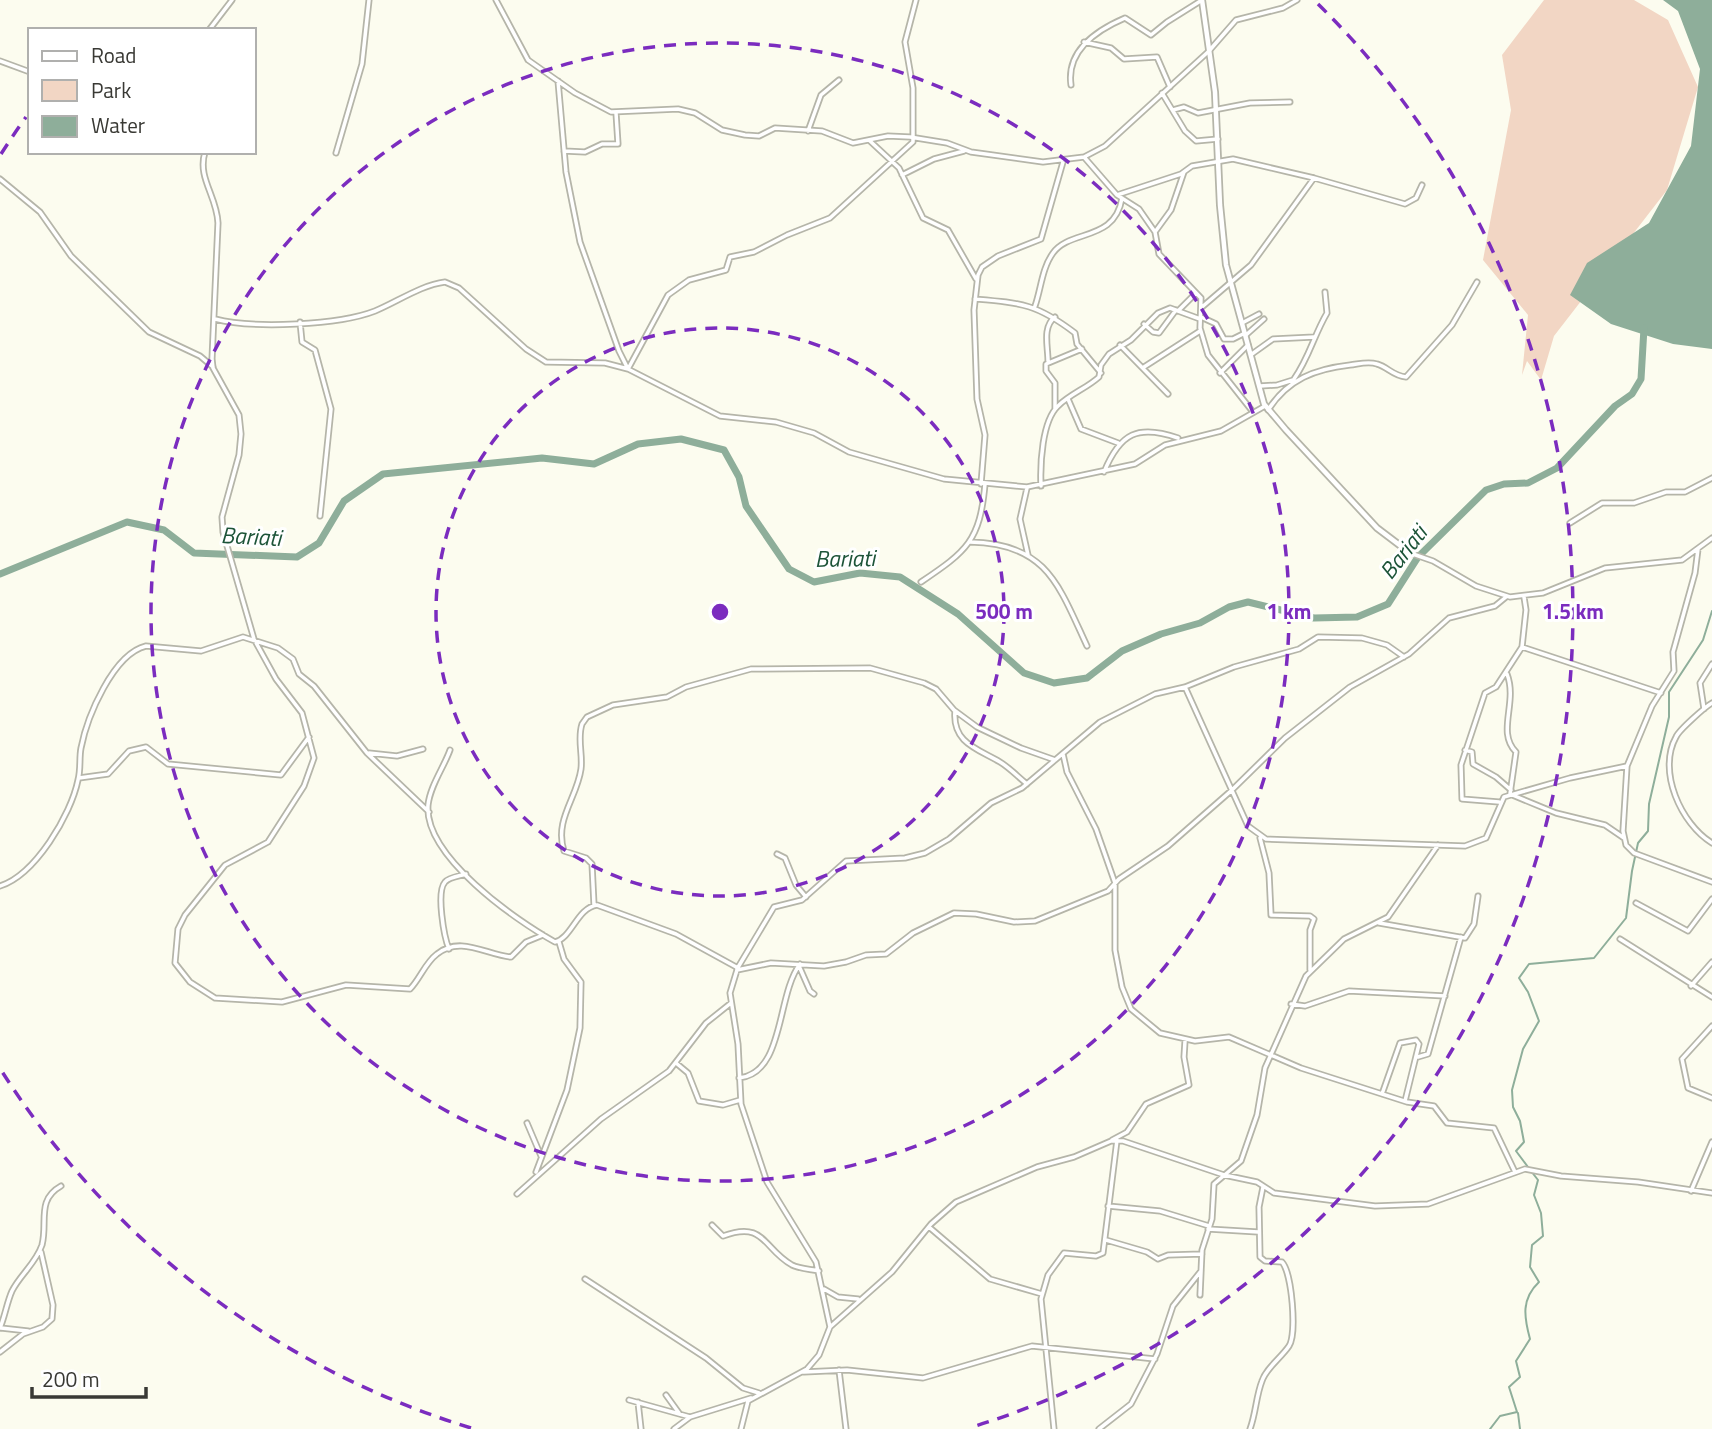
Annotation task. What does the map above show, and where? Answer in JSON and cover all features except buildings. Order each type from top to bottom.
[{"type":"street","points":[[211,28],[232,0]]},
{"type":"street","points":[[336,153],[362,64],[369,0]]},
{"type":"street","points":[[496,0],[528,60],[605,111],[690,111],[722,130],[756,137],[775,128],[826,132],[846,142],[870,141],[888,136],[910,137],[947,144],[964,151],[1043,162],[1063,162],[1084,157],[1104,146],[1209,51],[1236,20],[1283,8],[1297,0]]},
{"type":"street","points":[[628,369],[668,295],[689,280],[726,270],[730,257],[754,252],[830,218],[913,142],[910,137],[913,88],[905,41],[916,0]]},
{"type":"street","points":[[1071,85],[1070,72],[1084,42],[1098,31],[1125,18],[1152,35],[1202,0],[1216,109],[1220,216],[1230,284],[1267,408],[1377,527],[1410,553],[1433,561],[1476,586],[1506,597],[1523,597],[1544,593],[1605,568],[1676,561],[1698,550],[1712,538]]},
{"type":"street","points":[[1084,42],[1111,48],[1124,59],[1157,57],[1170,87]]},
{"type":"street","points":[[0,61],[28,71]]},
{"type":"street","points":[[558,80],[563,151],[580,242],[628,369]]},
{"type":"street","points":[[808,131],[823,92],[839,80]]},
{"type":"street","points":[[1162,93],[1196,141],[1218,139]]},
{"type":"street","points":[[1173,110],[1184,107],[1198,113],[1250,103],[1290,102]]},
{"type":"street","points":[[563,151],[585,152],[602,144],[618,144],[616,113]]},
{"type":"street","points":[[870,141],[891,160],[902,175],[923,218],[948,230],[977,281]]},
{"type":"street","points":[[902,175],[934,159],[964,151]]},
{"type":"street","points":[[205,154],[201,170],[218,216],[213,368]]},
{"type":"street","points":[[1084,157],[1117,195],[1139,209],[1155,232],[1159,254],[1196,293],[1202,307],[1200,331],[1208,355],[1253,412]]},
{"type":"street","points":[[1117,195],[1185,171],[1192,166],[1219,160],[1239,160],[1405,204],[1416,198],[1422,185]]},
{"type":"street","points":[[921,582],[955,560],[970,542],[981,520],[985,435],[977,399],[977,281],[982,267],[990,261],[1041,239],[1063,162]]},
{"type":"street","points":[[1155,232],[1171,210],[1185,171]]},
{"type":"street","points":[[1202,307],[1260,254],[1314,178]]},
{"type":"street","points":[[0,179],[40,212],[71,256],[149,332],[200,356],[213,368],[241,425],[240,452],[222,521],[255,642],[276,679],[302,713],[314,758],[304,786],[268,842],[225,865],[185,915],[178,929],[175,963],[190,982],[215,998],[282,1002],[346,985],[410,989],[438,953],[449,949],[476,947],[511,957],[526,942],[543,934]]},
{"type":"street","points":[[1035,306],[1052,254],[1068,241],[1096,233],[1117,216],[1122,198]]},
{"type":"street","points":[[215,319],[252,325],[356,318],[445,282],[459,288],[526,349],[546,362],[605,363],[628,369],[720,416],[776,422],[814,433],[849,452],[934,476],[983,484],[1027,487],[1135,464],[1181,439],[1221,431],[1253,412],[1267,408],[1294,381],[1305,374],[1330,367],[1367,363],[1406,377],[1452,326],[1478,282]]},
{"type":"street","points":[[1260,386],[1277,386],[1294,381],[1308,359],[1314,337],[1328,313],[1325,292]]},
{"type":"street","points":[[1144,324],[1153,332],[1159,332],[1196,293]]},
{"type":"street","points":[[975,299],[1035,306],[1055,317],[1075,332],[1076,342],[1101,373]]},
{"type":"street","points":[[1055,409],[1101,373],[1105,359],[1165,309],[1177,310],[1216,324],[1224,339],[1245,334],[1264,319]]},
{"type":"street","points":[[1242,323],[1259,314]]},
{"type":"street","points":[[1041,486],[1043,445],[1055,409],[1055,383],[1045,369],[1048,362],[1047,332],[1049,322],[1055,317]]},
{"type":"street","points":[[300,322],[302,342],[315,350],[331,409],[320,516]]},
{"type":"street","points":[[1144,367],[1200,331]]},
{"type":"street","points":[[1251,354],[1273,339],[1290,341],[1314,337]]},
{"type":"street","points":[[1121,345],[1168,394]]},
{"type":"street","points":[[1220,373],[1249,345]]},
{"type":"street","points":[[1048,362],[1082,349]]},
{"type":"street","points":[[1068,399],[1081,429],[1118,443]]},
{"type":"street","points":[[1104,472],[1118,443],[1145,431],[1181,439]]},
{"type":"street","points":[[1570,523],[1602,503],[1634,503],[1666,492],[1685,492],[1712,478]]},
{"type":"street","points":[[1027,487],[1020,519],[1029,557]]},
{"type":"street","points":[[970,542],[1002,543],[1029,557],[1060,586],[1087,646]]},
{"type":"street","points":[[1623,838],[1628,766],[1647,717],[1675,666],[1674,652],[1695,573],[1698,550]]},
{"type":"street","points":[[559,941],[587,908],[594,905],[657,926],[737,969],[752,965],[824,966],[886,954],[913,933],[954,914],[988,915],[1014,922],[1035,921],[1108,891],[1115,883],[1157,855],[1232,790],[1285,738],[1350,687],[1404,657],[1449,618],[1495,606],[1506,597]]},
{"type":"street","points":[[1499,802],[1462,798],[1459,771],[1485,693],[1496,687],[1507,674],[1522,647],[1526,610],[1523,597]]},
{"type":"street","points":[[0,886],[26,871],[43,850],[65,812],[79,778],[81,744],[108,680],[115,668],[140,648],[157,646],[201,651],[241,637],[271,645],[290,656],[299,674],[314,686],[366,753],[429,812]]},
{"type":"street","points":[[830,1327],[819,1270],[809,1248],[780,1207],[767,1182],[740,1100],[738,1044],[731,1003],[732,982],[768,912],[781,903],[806,897],[846,861],[905,858],[925,853],[949,839],[991,803],[1027,784],[1113,715],[1154,694],[1185,687],[1234,667],[1299,649],[1318,637],[1362,638],[1387,645],[1404,657]]},
{"type":"street","points":[[1522,647],[1661,693]]},
{"type":"street","points":[[1704,709],[1700,683],[1712,664]]},
{"type":"street","points":[[594,905],[592,864],[586,858],[568,854],[561,840],[565,813],[578,782],[582,758],[580,731],[587,717],[613,705],[667,697],[696,683],[751,669],[882,669],[936,689],[955,712],[1006,741],[1055,760]]},
{"type":"street","points":[[1507,674],[1512,698],[1506,733],[1509,745],[1516,752],[1511,792]]},
{"type":"street","points":[[1185,687],[1248,827],[1261,838],[1269,873],[1271,915],[1310,916],[1314,919],[1310,930],[1310,971]]},
{"type":"street","points":[[1712,703],[1676,736],[1668,767],[1684,814],[1695,829],[1712,843]]},
{"type":"street","points":[[955,712],[955,729],[964,741],[1004,765],[1027,784]]},
{"type":"street","points":[[79,778],[108,774],[129,751],[141,747],[150,748],[168,764],[281,775],[309,737]]},
{"type":"street","points":[[366,753],[397,757],[423,749]]},
{"type":"street","points":[[450,750],[430,797],[429,812],[436,838],[484,893],[543,934],[559,941]]},
{"type":"street","points":[[1465,750],[1472,752],[1473,764],[1496,777],[1511,792],[1556,813],[1605,825],[1623,838],[1634,853],[1712,882]]},
{"type":"street","points":[[1063,754],[1067,772],[1096,829],[1115,883],[1114,936],[1127,1004],[1160,1033],[1205,1042],[1226,1036],[1301,1068],[1405,1101],[1434,1106],[1447,1123],[1494,1128],[1515,1172]]},
{"type":"street","points":[[1261,838],[1465,846],[1484,840],[1499,802],[1511,792],[1628,766]]},
{"type":"street","points":[[1200,1295],[1202,1254],[1209,1227],[1212,1190],[1216,1181],[1241,1161],[1257,1115],[1262,1076],[1291,1004],[1310,971],[1349,936],[1388,917],[1420,874],[1437,845]]},
{"type":"street","points":[[777,855],[785,858],[796,885],[806,897]]},
{"type":"street","points":[[449,949],[443,927],[442,887],[448,879],[466,874]]},
{"type":"street","points":[[1379,923],[1466,937],[1474,924],[1478,895]]},
{"type":"street","points":[[1636,903],[1688,931],[1712,900]]},
{"type":"street","points":[[1418,1057],[1428,1054],[1461,937]]},
{"type":"street","points":[[1620,939],[1712,997]]},
{"type":"street","points":[[535,1174],[567,1090],[580,1028],[581,982],[564,959],[559,941]]},
{"type":"street","points":[[1691,986],[1712,962]]},
{"type":"street","points":[[799,965],[810,991],[814,994]]},
{"type":"street","points":[[738,1078],[752,1075],[769,1058],[787,991],[799,965]]},
{"type":"street","points":[[1291,1004],[1305,1006],[1349,991],[1445,996]]},
{"type":"street","points":[[517,1194],[535,1174],[572,1147],[601,1119],[646,1089],[676,1063],[706,1023],[731,1003]]},
{"type":"street","points":[[1712,1026],[1682,1059],[1688,1088],[1712,1098]]},
{"type":"street","points":[[803,1373],[819,1356],[830,1327],[892,1272],[949,1207],[973,1192],[1000,1184],[1037,1167],[1074,1157],[1111,1141],[1127,1132],[1146,1104],[1189,1085],[1184,1057],[1185,1040]]},
{"type":"street","points":[[1382,1094],[1400,1042],[1419,1042],[1418,1057],[1405,1101]]},
{"type":"street","points":[[676,1063],[688,1073],[699,1101],[723,1105],[740,1100]]},
{"type":"street","points":[[527,1123],[541,1157]]},
{"type":"street","points":[[1111,1141],[1117,1140],[1224,1175],[1257,1182],[1277,1193],[1375,1206],[1414,1206],[1435,1202],[1529,1169],[1561,1176],[1638,1182],[1712,1193]]},
{"type":"street","points":[[1054,1429],[1042,1294],[1048,1275],[1061,1255],[1067,1251],[1099,1256],[1103,1253],[1117,1140]]},
{"type":"street","points":[[1691,1191],[1712,1142]]},
{"type":"street","points":[[30,1331],[0,1328],[12,1292],[40,1250],[44,1232],[44,1208],[51,1192],[61,1186]]},
{"type":"street","points":[[1250,1429],[1262,1379],[1289,1346],[1292,1337],[1292,1285],[1286,1266],[1282,1262],[1261,1259],[1258,1232],[1263,1187]]},
{"type":"street","points":[[1108,1206],[1137,1206],[1195,1219],[1209,1227],[1258,1232]]},
{"type":"street","points":[[712,1224],[723,1236],[744,1230],[755,1232],[793,1266],[819,1270]]},
{"type":"street","points":[[929,1227],[990,1279],[1042,1294]]},
{"type":"street","points":[[1106,1240],[1146,1252],[1158,1259],[1168,1255],[1202,1254]]},
{"type":"street","points":[[0,1352],[30,1331],[50,1323],[53,1313],[40,1250]]},
{"type":"street","points":[[1099,1429],[1127,1408],[1155,1359],[1173,1306],[1201,1271]]},
{"type":"street","points":[[585,1279],[706,1358],[747,1390],[761,1393]]},
{"type":"street","points":[[824,1289],[838,1297],[859,1299]]},
{"type":"street","points":[[674,1429],[690,1417],[752,1398],[803,1373],[839,1370],[923,1378],[1028,1346],[1155,1359]]},
{"type":"street","points":[[839,1370],[846,1429]]},
{"type":"street","points":[[667,1395],[679,1413]]},
{"type":"street","points":[[741,1429],[744,1406],[752,1398]]},
{"type":"street","points":[[629,1400],[690,1417]]},
{"type":"street","points":[[638,1402],[641,1429]]},
{"type":"green space","points":[[1544,0],[1634,0],[1668,20],[1698,87],[1667,190],[1554,336],[1541,380],[1527,361],[1522,375],[1528,315],[1483,260],[1511,110],[1502,55]]},
{"type":"water","points":[[1663,0],[1712,0],[1712,349],[1673,344],[1611,324],[1570,295],[1587,263],[1649,223],[1691,146],[1700,69],[1678,11]]},
{"type":"waterway","name":"Bariati","points":[[0,574],[127,522],[164,530],[194,553],[297,557],[319,543],[344,501],[383,474],[542,458],[594,464],[638,444],[681,439],[724,450],[739,477],[746,506],[789,569],[814,582],[860,573],[900,577],[958,614],[1024,673],[1054,683],[1087,678],[1122,651],[1161,634],[1200,623],[1229,607],[1248,602],[1314,618],[1357,617],[1388,604],[1418,557],[1486,490],[1504,484],[1528,483],[1557,468],[1615,406],[1632,394],[1641,379],[1644,328]]},
{"type":"waterway","points":[[1528,1167],[1516,1151],[1524,1142],[1520,1121],[1513,1107],[1512,1090],[1523,1049],[1539,1021],[1528,992],[1519,978],[1529,964],[1594,958],[1626,918],[1638,843],[1648,831],[1649,804],[1669,717],[1669,692],[1703,640],[1712,611]]},
{"type":"waterway","points":[[1490,1429],[1500,1416],[1517,1412],[1509,1387],[1520,1377],[1516,1361],[1530,1339],[1526,1323],[1527,1302],[1539,1282],[1530,1267],[1532,1245],[1543,1236],[1541,1213],[1534,1195],[1538,1180],[1531,1171]]},
{"type":"waterway","points":[[1518,1413],[1520,1429]]}]
